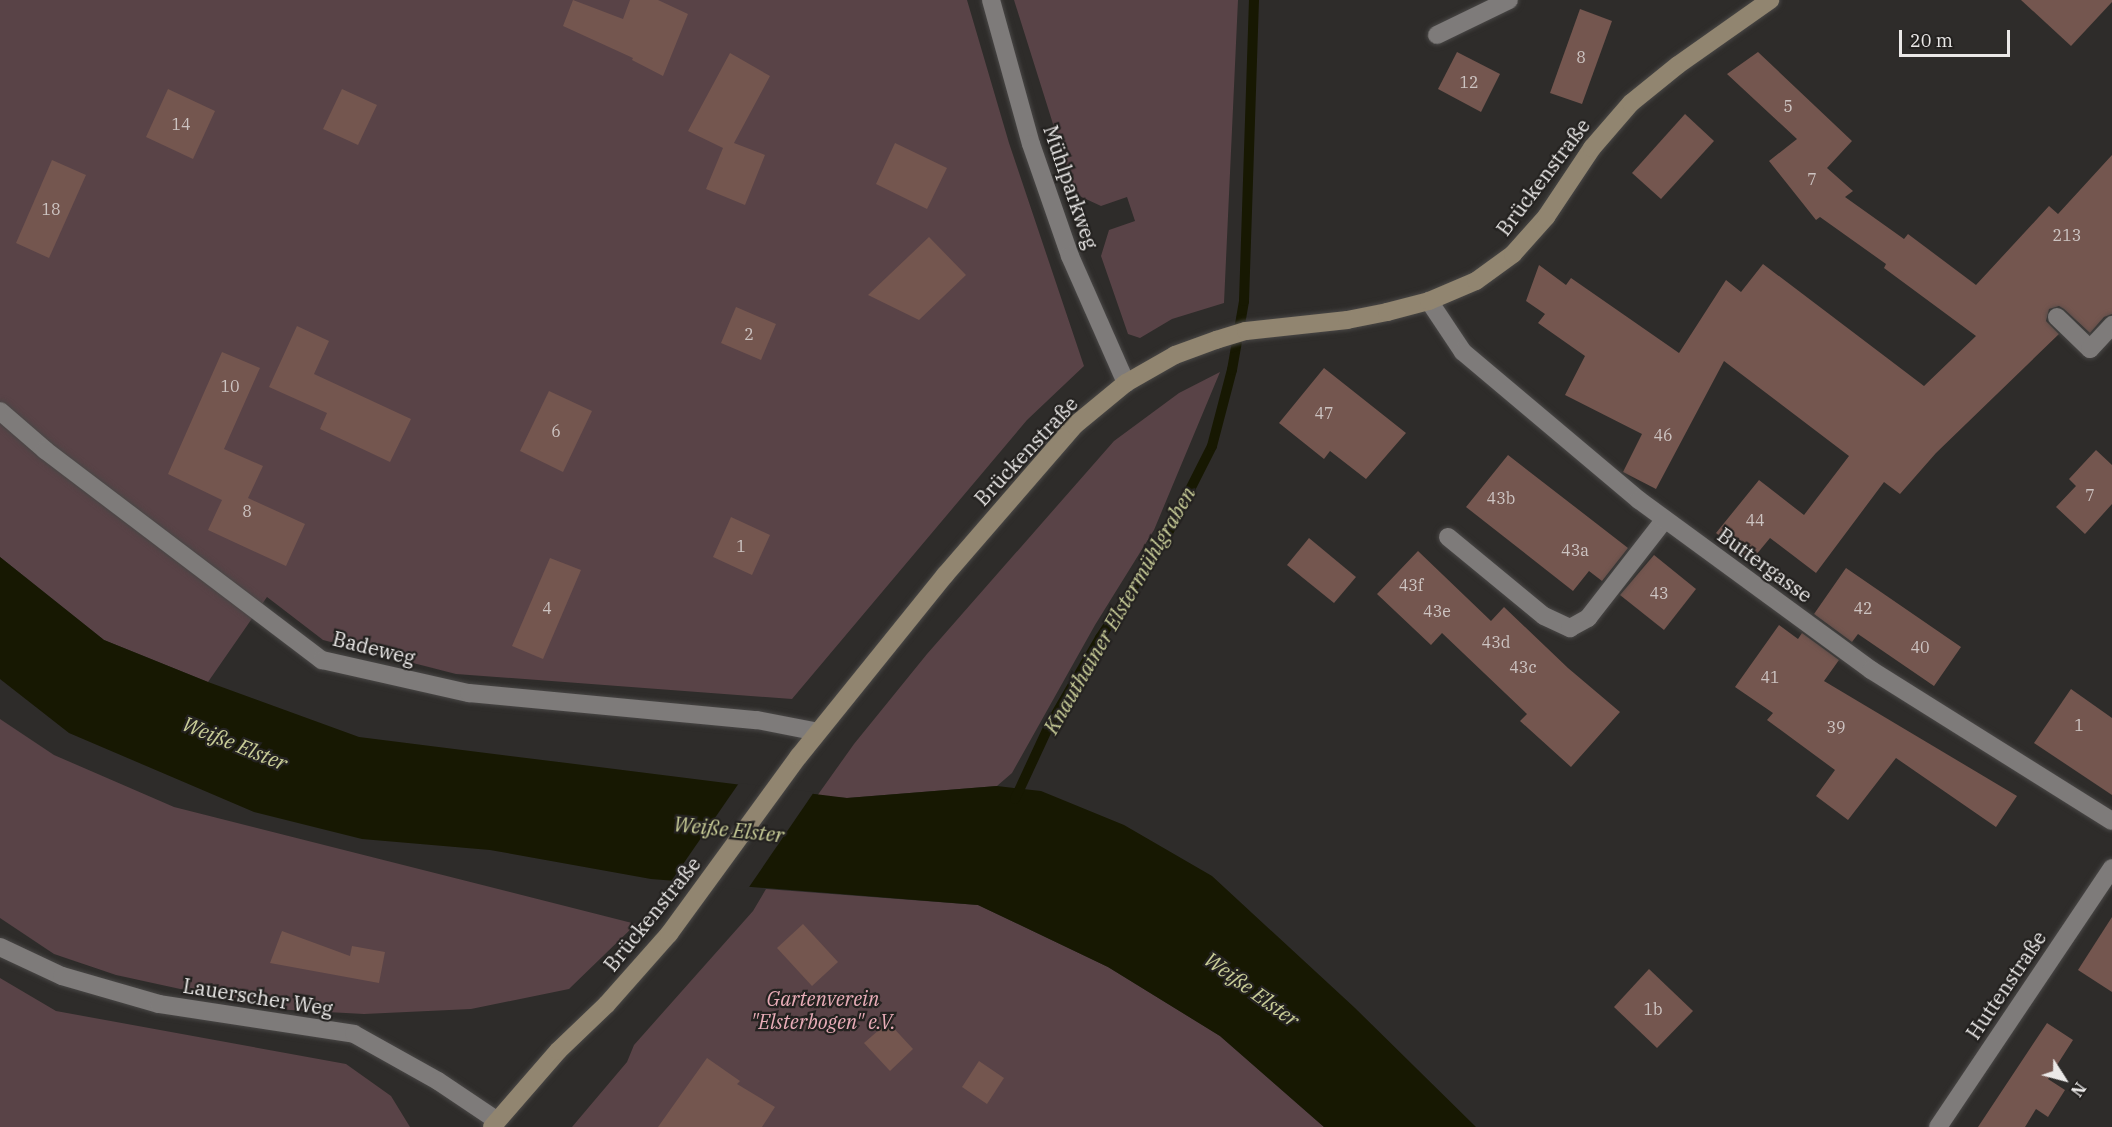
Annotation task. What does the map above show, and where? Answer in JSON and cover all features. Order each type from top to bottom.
[{"type":"main road","name":"Brückenstraße","points":[[494,1124],[558,1051],[608,1004],[669,934],[818,732],[945,575],[1075,425],[1126,383],[1175,355],[1216,340],[1269,328],[1347,320],[1429,301],[1476,280],[1513,254],[1546,217],[1592,148],[1631,103],[1678,65],[1770,0]]},
{"type":"street","name":"Mühlparkweg","points":[[991,0],[1031,144],[1070,256],[1126,383]]},
{"type":"street","points":[[1437,35],[1509,0]]},
{"type":"street","name":"Buttergasse","points":[[1429,301],[1463,352],[1665,519],[1871,670],[2112,821]]},
{"type":"street","points":[[2057,317],[2090,349],[2112,325]]},
{"type":"street","name":"Badeweg","points":[[0,411],[45,450],[322,660],[469,693],[757,720],[818,732]]},
{"type":"street","points":[[1448,537],[1544,616],[1570,628],[1588,618],[1665,519]]},
{"type":"street","name":"Huttenstraße","points":[[1938,1127],[2112,868]]},
{"type":"street","name":"Lauerscher Weg","points":[[0,947],[62,976],[159,1004],[354,1034],[438,1081],[494,1124]]},
{"type":"green space","points":[[0,0],[967,0],[1009,143],[1084,366],[1027,420],[792,699],[456,674],[323,640],[267,597],[208,682],[104,640],[0,557]]},
{"type":"green space","points":[[1014,0],[1238,0],[1224,303],[1172,319],[1140,338],[1128,334],[1101,256],[1109,230],[1135,221],[1127,197],[1101,206],[1075,194]]},
{"type":"green space","points":[[1220,372],[1154,530],[1095,625],[1012,773],[997,786],[847,798],[817,796],[854,744],[927,654],[1114,441],[1179,393]]},
{"type":"green space","points":[[0,719],[54,755],[174,807],[636,924],[569,989],[471,1009],[364,1014],[272,1009],[116,975],[54,954],[0,918]]},
{"type":"green space","name":"Gartenverein \"Elsterbogen\" e.V.","points":[[766,889],[978,905],[1108,967],[1220,1036],[1324,1127],[572,1127],[627,1062],[634,1045],[753,911]]},
{"type":"green space","points":[[0,978],[56,1011],[346,1064],[391,1096],[410,1127],[0,1127]]},
{"type":"water","name":"Weiße Elster","points":[[0,557],[104,640],[208,682],[359,737],[847,798],[997,786],[1041,791],[1124,825],[1212,876],[1355,1008],[1476,1127],[1324,1127],[1220,1036],[1108,967],[978,905],[651,879],[490,850],[362,839],[254,812],[69,733],[0,679]]},
{"type":"pier","points":[[739,783],[814,792],[747,890],[670,883]]},
{"type":"building","points":[[573,0],[623,19],[630,0],[658,0],[688,14],[663,76],[632,60],[633,58],[563,26]]},
{"type":"building","points":[[2021,0],[2112,0],[2112,2],[2071,46]]},
{"type":"building","points":[[1580,9],[1612,21],[1582,104],[1550,93]]},
{"type":"building","points":[[1457,52],[1500,74],[1481,112],[1438,89]]},
{"type":"building","points":[[1758,52],[1852,141],[1827,168],[1853,191],[1845,197],[1904,239],[1908,234],[1976,285],[2049,206],[2058,214],[2112,155],[2112,314],[2104,317],[2090,333],[2059,306],[2049,309],[2046,321],[2059,334],[1936,453],[1900,494],[1884,482],[1816,573],[1770,538],[1751,561],[1716,533],[1759,480],[1804,515],[1849,456],[1724,361],[1656,489],[1623,472],[1642,434],[1565,395],[1585,356],[1538,323],[1545,314],[1526,301],[1539,265],[1566,285],[1571,278],[1679,353],[1726,280],[1741,292],[1763,264],[1924,386],[1976,336],[1884,268],[1886,264],[1820,217],[1816,220],[1769,161],[1797,139],[1727,74]]},
{"type":"building","points":[[730,53],[770,76],[734,143],[765,155],[745,205],[706,189],[723,148],[688,131]]},
{"type":"building","points":[[168,89],[215,111],[193,159],[146,137]]},
{"type":"building","points":[[342,89],[377,105],[358,145],[323,129]]},
{"type":"building","points":[[1685,114],[1714,141],[1661,199],[1632,173]]},
{"type":"building","points":[[895,143],[947,168],[927,209],[876,184]]},
{"type":"building","points":[[52,160],[86,175],[49,258],[16,243]]},
{"type":"building","points":[[929,237],[966,275],[919,320],[868,295]]},
{"type":"building","points":[[736,307],[776,324],[761,360],[721,343]]},
{"type":"building","points":[[297,326],[329,341],[314,374],[411,419],[390,462],[320,429],[327,413],[269,387]]},
{"type":"building","points":[[222,352],[260,368],[224,449],[263,466],[248,498],[305,524],[286,566],[208,530],[222,500],[168,474]]},
{"type":"building","points":[[1324,368],[1406,433],[1366,479],[1330,451],[1324,459],[1279,423]]},
{"type":"building","points":[[549,391],[592,411],[563,472],[520,451]]},
{"type":"building","points":[[2096,450],[2112,465],[2112,504],[2085,534],[2056,507],[2076,486],[2069,479]]},
{"type":"building","points":[[1508,455],[1628,548],[1602,581],[1589,571],[1573,591],[1466,507]]},
{"type":"building","points":[[731,517],[770,535],[752,575],[713,557]]},
{"type":"building","points":[[1309,538],[1356,577],[1334,603],[1287,565]]},
{"type":"building","points":[[1418,551],[1491,621],[1504,607],[1568,668],[1620,712],[1571,767],[1520,721],[1527,714],[1442,633],[1431,645],[1377,594]]},
{"type":"building","points":[[1654,555],[1696,589],[1664,630],[1620,595]]},
{"type":"building","points":[[550,558],[581,570],[543,659],[512,646]]},
{"type":"building","points":[[1846,568],[1961,647],[1934,686],[1858,634],[1852,642],[1814,614]]},
{"type":"building","points":[[1779,625],[1798,639],[1802,633],[1839,660],[1824,681],[2017,796],[1996,827],[1896,758],[1848,820],[1816,796],[1835,770],[1767,720],[1773,713],[1735,687]]},
{"type":"building","points":[[2071,689],[2112,718],[2112,795],[2034,743]]},
{"type":"building","points":[[2112,917],[2112,992],[2078,970]]},
{"type":"building","points":[[803,924],[838,962],[812,986],[777,948]]},
{"type":"building","points":[[282,931],[350,956],[352,946],[385,952],[379,983],[270,963]]},
{"type":"building","points":[[1649,969],[1693,1011],[1657,1048],[1614,1007]]},
{"type":"building","points":[[888,1022],[913,1049],[890,1071],[864,1043]]},
{"type":"building","points":[[2047,1023],[2073,1040],[2048,1079],[2065,1090],[2048,1117],[2036,1109],[2025,1127],[1978,1127]]},
{"type":"building","points":[[707,1058],[740,1081],[737,1084],[775,1107],[762,1127],[658,1127]]},
{"type":"building","points":[[979,1061],[1004,1078],[987,1104],[962,1087]]},
{"type":"waterway","name":"Knauthainer Elstermühlgraben","points":[[1015,799],[1048,728],[1100,638],[1165,539],[1212,446],[1232,370],[1244,301],[1254,0]]}]
